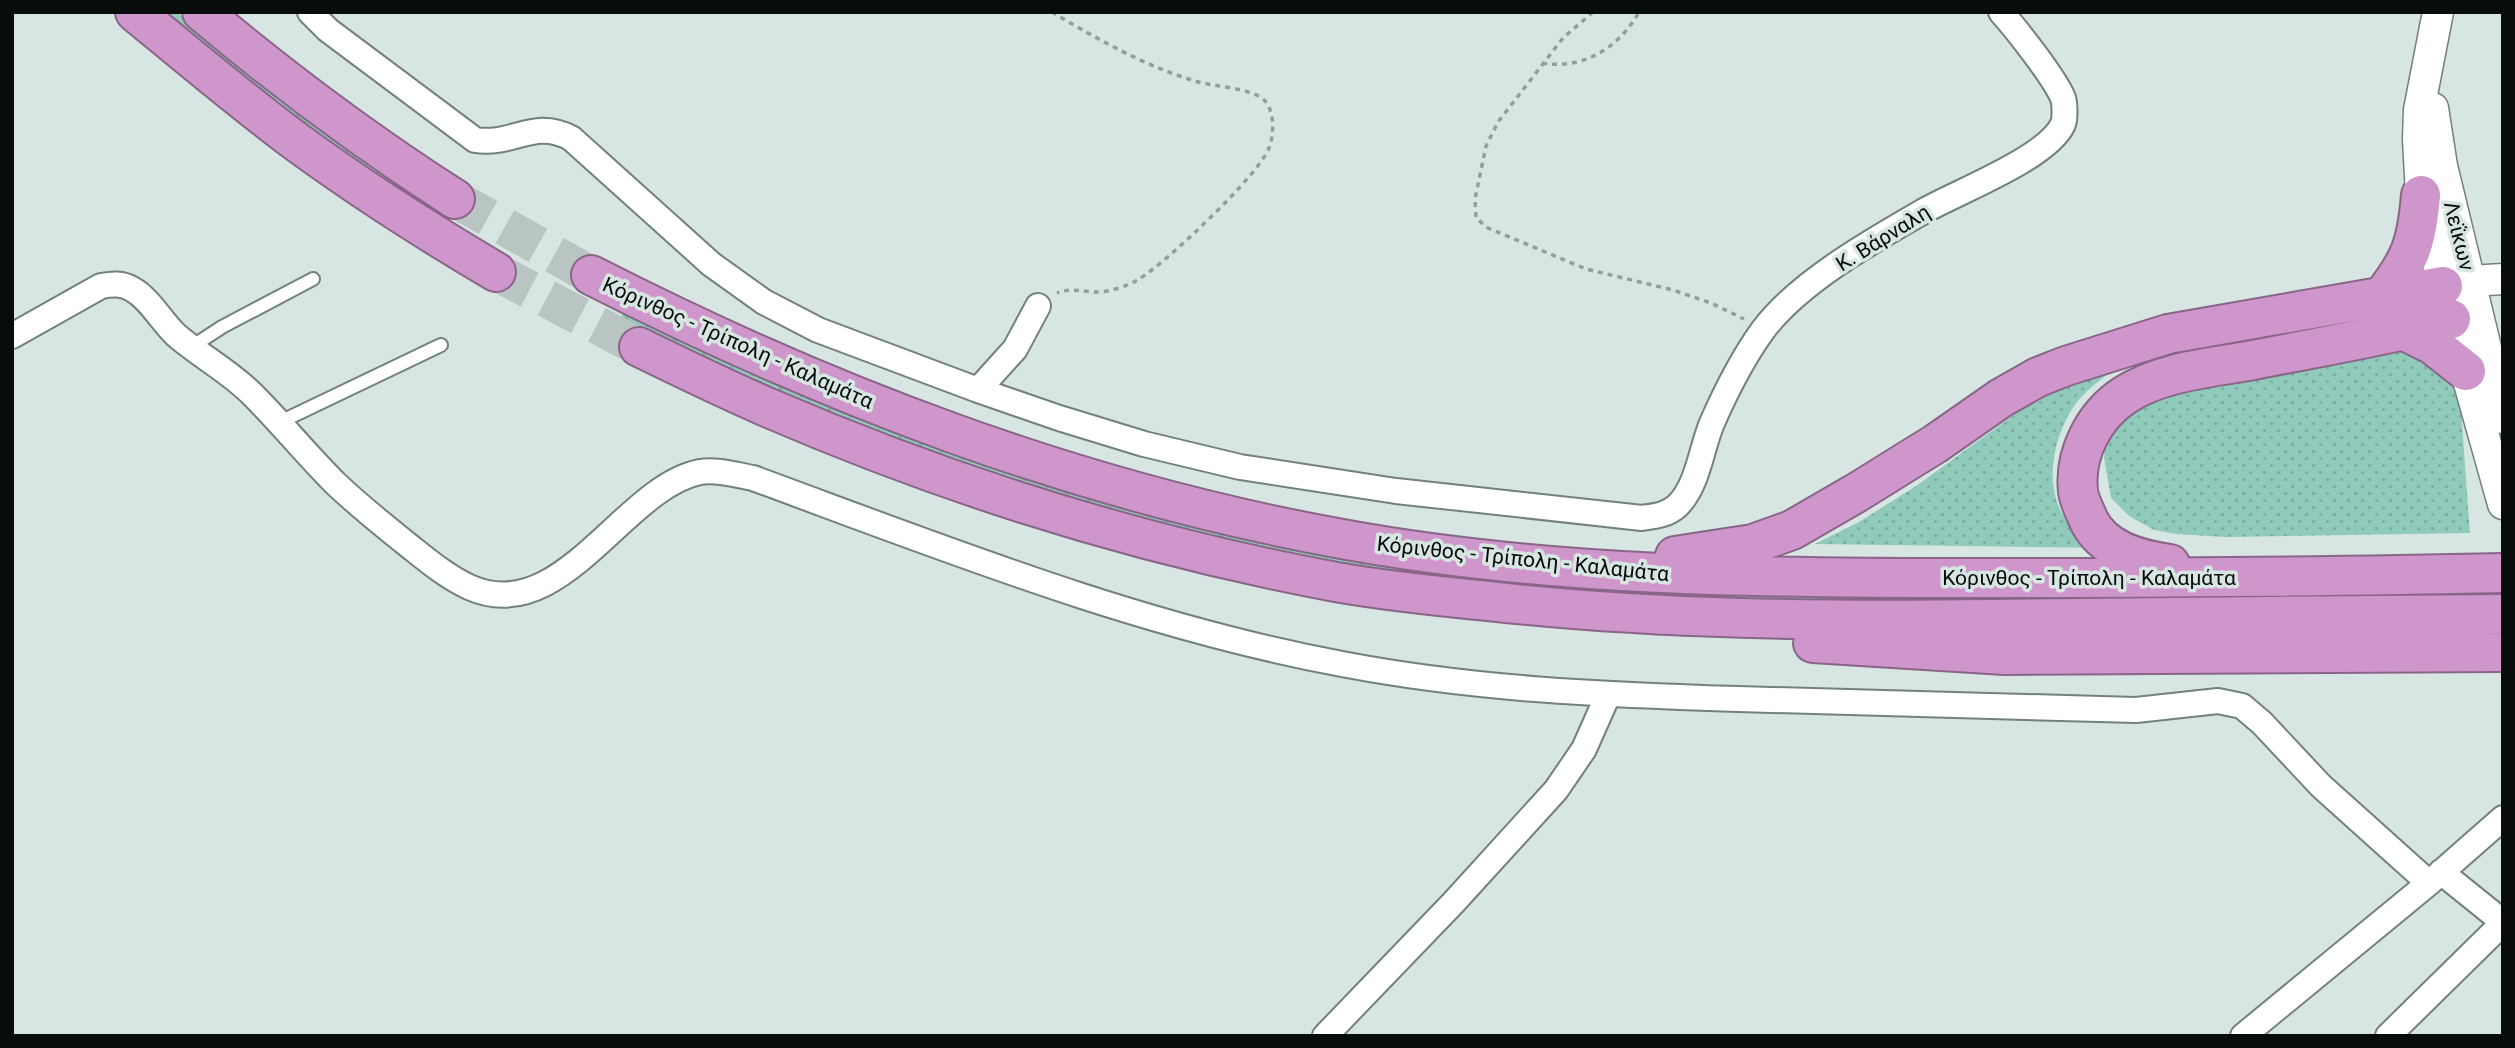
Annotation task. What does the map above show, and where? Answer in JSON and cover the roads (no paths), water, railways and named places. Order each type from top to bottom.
[{"type":"highway","points":[[135,12],[228,89],[334,169],[496,272]]},
{"type":"highway","points":[[202,12],[314,102],[455,199]]},
{"type":"highway","points":[[2381,299],[2400,274],[2411,252],[2418,229],[2421,195]]},
{"type":"highway","name":"Κόρινθος - Τρίπολη - Καλαμάτα","points":[[592,275],[779,366],[988,447],[1200,509],[1345,540],[1425,552],[1606,570],[1737,576],[2319,577],[2503,573]]},
{"type":"highway","points":[[1425,552],[1678,556],[1753,544],[1792,530],[1823,513],[2038,377],[2128,345],[2168,334],[2381,299],[2469,302]]},
{"type":"highway","points":[[2319,577],[2152,561],[2119,551],[2092,527],[2078,493],[2078,469],[2083,448],[2092,429],[2106,410],[2125,395],[2176,374],[2405,331],[2469,302]]},
{"type":"highway","points":[[2405,331],[2433,345],[2466,371]]},
{"type":"highway","name":"Κόρινθος - Τρίπολη - Καλαμάτα","points":[[639,347],[842,438],[918,467],[1028,503],[1188,549],[1339,582],[1422,595],[1604,612],[1877,621],[2503,614]]},
{"type":"highway","points":[[1422,595],[1502,613],[1675,633],[1905,650],[2005,655],[2503,652]]},
{"type":"street","points":[[310,12],[328,30],[475,140],[505,140],[531,130],[559,131],[583,147],[711,264],[764,302],[818,330],[978,390],[1015,349],[1038,306]]},
{"type":"street","name":"Κ. Βάρναλη","points":[[978,390],[1144,444],[1240,467],[1337,484],[1642,518],[1659,516],[1679,504],[1692,483],[1711,425],[1726,393],[1765,327],[1795,295],[1925,210],[2015,165],[2046,144],[2063,124],[2064,101],[2054,83],[2001,12]]},
{"type":"street","name":"Λεΐκων","points":[[2438,12],[2419,110],[2421,195],[2469,302],[2466,371],[2503,504]]},
{"type":"street","name":"Λεΐκων","points":[[2431,52],[2437,137],[2469,302],[2503,418]]},
{"type":"street","points":[[2469,302],[2503,279]]},
{"type":"street","points":[[12,336],[101,286],[117,284],[132,289],[177,335],[249,391],[336,485],[446,574],[471,588],[495,594],[523,592],[547,583],[571,567],[656,494],[678,479],[702,472],[728,473],[753,478],[1048,586],[1233,641],[1345,665],[1436,679],[1608,695],[2136,710],[2218,701],[2236,704],[2253,714],[2321,786],[2435,877],[2503,922],[2397,1033]]},
{"type":"street","points":[[1325,1036],[1454,902],[1556,790],[1584,749],[1608,695]]},
{"type":"street","points":[[2243,1036],[2503,818]]},
{"type":"lane","points":[[193,346],[222,327],[313,279]]},
{"type":"lane","points":[[278,423],[441,345]]},
{"type":"tunnel","points":[[455,199],[591,275]]},
{"type":"tunnel","points":[[496,272],[639,347]]}]
